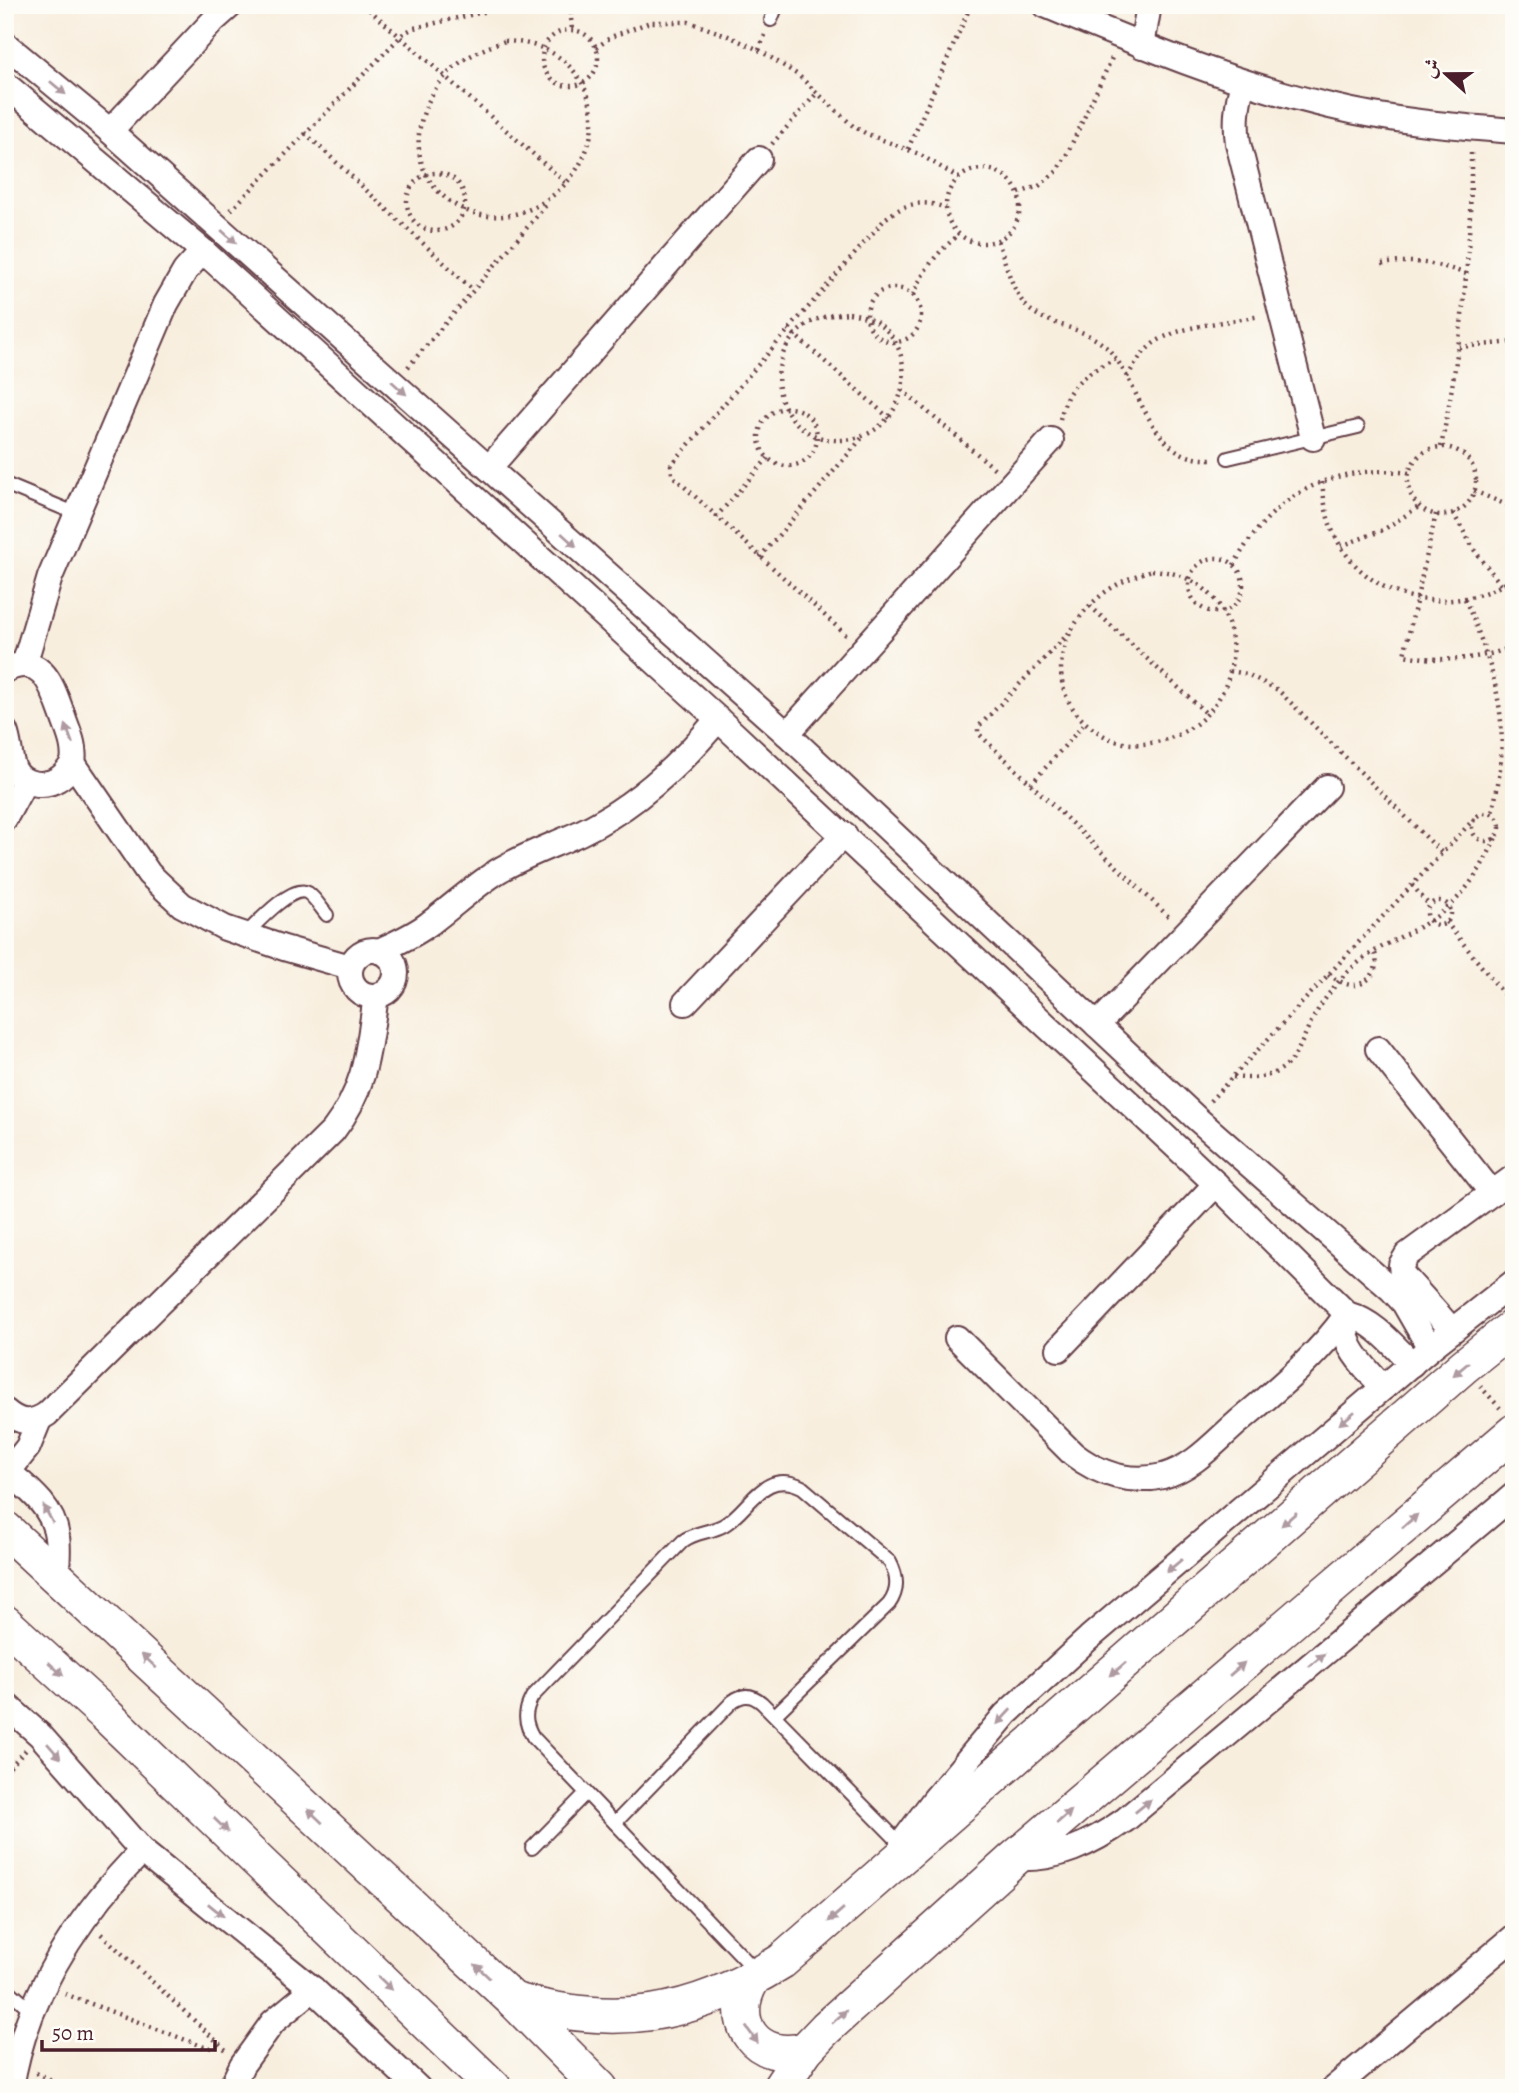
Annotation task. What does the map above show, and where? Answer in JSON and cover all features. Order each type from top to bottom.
[{"type":"main road","points":[[513,2000],[547,2010],[582,2015],[652,2013],[687,2006],[720,1995],[782,1961],[1464,1366],[1514,1326]]},
{"type":"main road","points":[[780,2088],[805,2050],[1015,1858],[1510,1424]]},
{"type":"main road","points":[[5,1529],[513,2000],[600,2088]]},
{"type":"main road","points":[[5,1623],[116,1724],[494,2088]]},
{"type":"main road","points":[[756,1977],[746,1990],[742,2003],[746,2028],[753,2039],[771,2051],[793,2053],[805,2050]]},
{"type":"street","points":[[110,131],[231,5]]},
{"type":"street","points":[[1045,5],[1243,83],[1331,107],[1428,124],[1514,131]]},
{"type":"street","points":[[1132,41],[1149,5]]},
{"type":"street","points":[[5,44],[110,131],[787,734],[1195,1117],[1392,1290],[1414,1319],[1421,1356]]},
{"type":"street","points":[[1243,83],[1237,102],[1238,143],[1313,438]]},
{"type":"street","points":[[5,84],[204,251],[844,834],[1216,1184],[1348,1314],[1364,1320],[1421,1356]]},
{"type":"street","points":[[489,468],[759,159]]},
{"type":"street","points":[[204,251],[185,271],[166,304],[15,667],[39,669],[49,680],[73,745],[73,763],[149,874],[164,890],[182,905],[206,919],[244,935],[350,967]]},
{"type":"street","points":[[787,734],[1051,440]]},
{"type":"street","points":[[430,924],[385,993],[367,996],[353,985],[350,967],[361,953],[379,951],[430,924],[474,887],[499,871],[525,856],[590,828],[645,793],[672,770],[718,719]]},
{"type":"street","points":[[5,731],[13,767],[25,780],[40,784],[50,783],[58,779],[73,763]]},
{"type":"street","points":[[5,818],[25,780]]},
{"type":"street","points":[[1097,1025],[1327,787]]},
{"type":"street","points":[[685,1003],[844,834]]},
{"type":"street","points":[[379,951],[392,961],[395,979]]},
{"type":"street","points":[[57,1576],[57,1538],[48,1512],[7,1470],[28,1447],[38,1420],[334,1131],[351,1106],[364,1074],[376,996]]},
{"type":"street","points":[[1378,1049],[1492,1193]]},
{"type":"street","points":[[1452,1330],[1402,1274],[1401,1265],[1407,1255],[1514,1177]]},
{"type":"street","points":[[1059,1349],[1216,1184]]},
{"type":"street","points":[[868,1888],[934,1800],[1006,1714],[1089,1639],[1383,1388],[1514,1282]]},
{"type":"street","points":[[957,1338],[1079,1458],[1100,1471],[1115,1476],[1147,1478],[1188,1466],[1311,1360],[1348,1314]]},
{"type":"street","points":[[1348,1314],[1344,1325],[1349,1347],[1383,1388]]},
{"type":"street","points":[[8,1418],[29,1422],[38,1420]]},
{"type":"street","points":[[1015,1858],[1052,1856],[1093,1840],[1125,1820],[1510,1503]]},
{"type":"street","points":[[5,1704],[40,1735],[142,1851],[313,1989],[418,2088]]},
{"type":"street","points":[[13,2058],[55,1962],[83,1917],[142,1851]]},
{"type":"street","points":[[1334,2088],[1514,1937]]},
{"type":"street","points":[[231,2088],[242,2065],[273,2022],[313,1989]]},
{"type":"street","points":[[804,2088],[805,2050]]},
{"type":"lane","points":[[771,20],[777,5]]},
{"type":"lane","points":[[1228,458],[1358,427]]},
{"type":"lane","points":[[5,484],[77,514]]},
{"type":"lane","points":[[244,935],[289,895],[298,891],[308,893],[327,915]]},
{"type":"lane","points":[[756,1977],[533,1737],[527,1728],[525,1717],[533,1697],[683,1541],[696,1532],[713,1530],[724,1525],[769,1485],[787,1482],[802,1487],[890,1563],[894,1570],[896,1588],[889,1604],[775,1716]]},
{"type":"lane","points":[[615,1823],[739,1696],[756,1698],[901,1844]]},
{"type":"lane","points":[[532,1849],[586,1793]]},
{"type":"lane","points":[[5,1987],[32,2011]]},
{"type":"path","points":[[364,5],[566,183]]},
{"type":"path","points":[[216,225],[400,37],[414,28],[514,5]]},
{"type":"path","points":[[570,5],[572,30]]},
{"type":"path","points":[[908,149],[971,5]]},
{"type":"path","points":[[596,48],[611,37],[650,22],[689,22],[726,34],[759,50],[798,75],[853,126],[908,149],[959,178]]},
{"type":"path","points":[[572,30],[587,36],[596,48],[598,57],[594,72],[582,83],[566,86],[551,79],[542,65],[543,48],[558,33],[572,30]]},
{"type":"path","points":[[393,383],[566,183],[578,168],[591,138],[591,105],[582,83],[566,63],[543,48],[521,42],[505,41],[471,55],[445,76],[433,93],[419,126],[419,152],[426,175],[436,190],[449,202],[463,209],[496,218],[542,204],[557,192]]},
{"type":"path","points":[[1018,193],[1039,186],[1056,172],[1132,41]]},
{"type":"path","points":[[759,159],[818,92]]},
{"type":"path","points":[[1441,447],[1459,347],[1466,274],[1471,127]]},
{"type":"path","points":[[305,134],[473,290]]},
{"type":"path","points":[[988,169],[1006,177],[1018,193],[1018,220],[1013,229],[998,241],[978,243],[960,235],[948,218],[946,208],[949,191],[959,178],[968,172],[988,169]]},
{"type":"path","points":[[441,174],[451,177],[463,192],[463,209],[458,221],[441,231],[430,231],[414,220],[409,212],[409,192],[414,184],[426,175],[441,174]]},
{"type":"path","points":[[862,650],[675,478],[671,465],[885,219],[898,208],[914,202],[931,202],[946,208]]},
{"type":"path","points":[[913,295],[936,255],[960,235]]},
{"type":"path","points":[[998,241],[1022,301],[1043,319],[1077,328],[1094,337],[1116,359],[1152,424],[1166,442],[1184,454],[1206,460],[1228,458]]},
{"type":"path","points":[[1382,264],[1425,261],[1466,274]]},
{"type":"path","points":[[899,288],[913,295],[918,302],[921,320],[913,335],[897,343],[889,343],[871,331],[866,316],[871,301],[883,290],[899,288]]},
{"type":"path","points":[[1126,377],[1139,358],[1155,343],[1175,333],[1281,312]]},
{"type":"path","points":[[760,557],[863,436],[888,418],[902,390],[904,374],[897,343],[884,326],[866,316],[849,313],[820,318],[795,335],[780,360],[778,390],[792,419],[817,437],[833,441],[863,436]]},
{"type":"path","points":[[788,329],[888,418]]},
{"type":"path","points":[[1459,347],[1514,342]]},
{"type":"path","points":[[1051,440],[1067,397],[1080,380],[1116,359]]},
{"type":"path","points":[[902,390],[1012,483]]},
{"type":"path","points":[[785,408],[807,415],[817,437],[812,453],[799,464],[782,466],[768,458],[759,441],[762,423],[776,410],[785,408]]},
{"type":"path","points":[[1441,447],[1459,451],[1466,457],[1475,473],[1474,491],[1466,505],[1453,513],[1436,514],[1420,506],[1410,491],[1409,473],[1412,465],[1424,452],[1441,447]]},
{"type":"path","points":[[716,517],[768,458]]},
{"type":"path","points":[[1234,565],[1261,523],[1299,493],[1322,482],[1365,471],[1409,473]]},
{"type":"path","points":[[1322,482],[1325,509],[1341,546],[1368,576],[1392,591],[1416,599],[1445,602],[1479,597],[1514,578]]},
{"type":"path","points":[[1474,491],[1514,508]]},
{"type":"path","points":[[1341,546],[1382,530],[1420,506]]},
{"type":"path","points":[[1453,513],[1475,551],[1502,586]]},
{"type":"path","points":[[1436,514],[1404,655],[1454,660],[1514,646]]},
{"type":"path","points":[[1208,558],[1227,560],[1234,565],[1243,582],[1242,591],[1231,607],[1213,612],[1196,604],[1191,596],[1189,579],[1193,569],[1208,558]]},
{"type":"path","points":[[1073,629],[1064,648],[1059,669],[1062,687],[1069,703],[1085,723],[1107,738],[1141,746],[1180,735],[1195,727],[1218,701],[1233,663],[1230,628],[1223,611],[1213,598],[1189,579],[1179,574],[1152,570],[1118,584],[1090,606],[1073,629],[978,727],[981,738],[1186,933]]},
{"type":"path","points":[[1465,599],[1496,680],[1502,734],[1498,787],[1492,813]]},
{"type":"path","points":[[1090,606],[1207,714]]},
{"type":"path","points":[[1230,671],[1247,674],[1278,690],[1442,853]]},
{"type":"path","points":[[1031,784],[1085,723]]},
{"type":"path","points":[[1195,1117],[1475,818],[1480,814],[1492,813]]},
{"type":"path","points":[[1232,1077],[1249,1079],[1280,1069],[1293,1058],[1302,1045],[1321,1004],[1357,963],[1374,950],[1429,921],[1449,906],[1476,877],[1497,835],[1500,823],[1492,813]]},
{"type":"path","points":[[1475,818],[1472,830],[1480,840],[1493,839],[1497,835]]},
{"type":"path","points":[[1412,885],[1429,905]]},
{"type":"path","points":[[1440,900],[1449,906],[1451,914],[1447,922],[1438,925],[1429,921],[1429,905],[1440,900]]},
{"type":"path","points":[[1447,922],[1514,1007]]},
{"type":"path","points":[[1328,975],[1354,985],[1366,982],[1376,969],[1378,959],[1374,950]]},
{"type":"path","points":[[1464,1366],[1510,1424]]},
{"type":"path","points":[[83,1917],[242,2065]]},
{"type":"path","points":[[44,1986],[207,2048],[221,2046]]},
{"type":"path","points":[[13,2058],[71,2088]]}]
